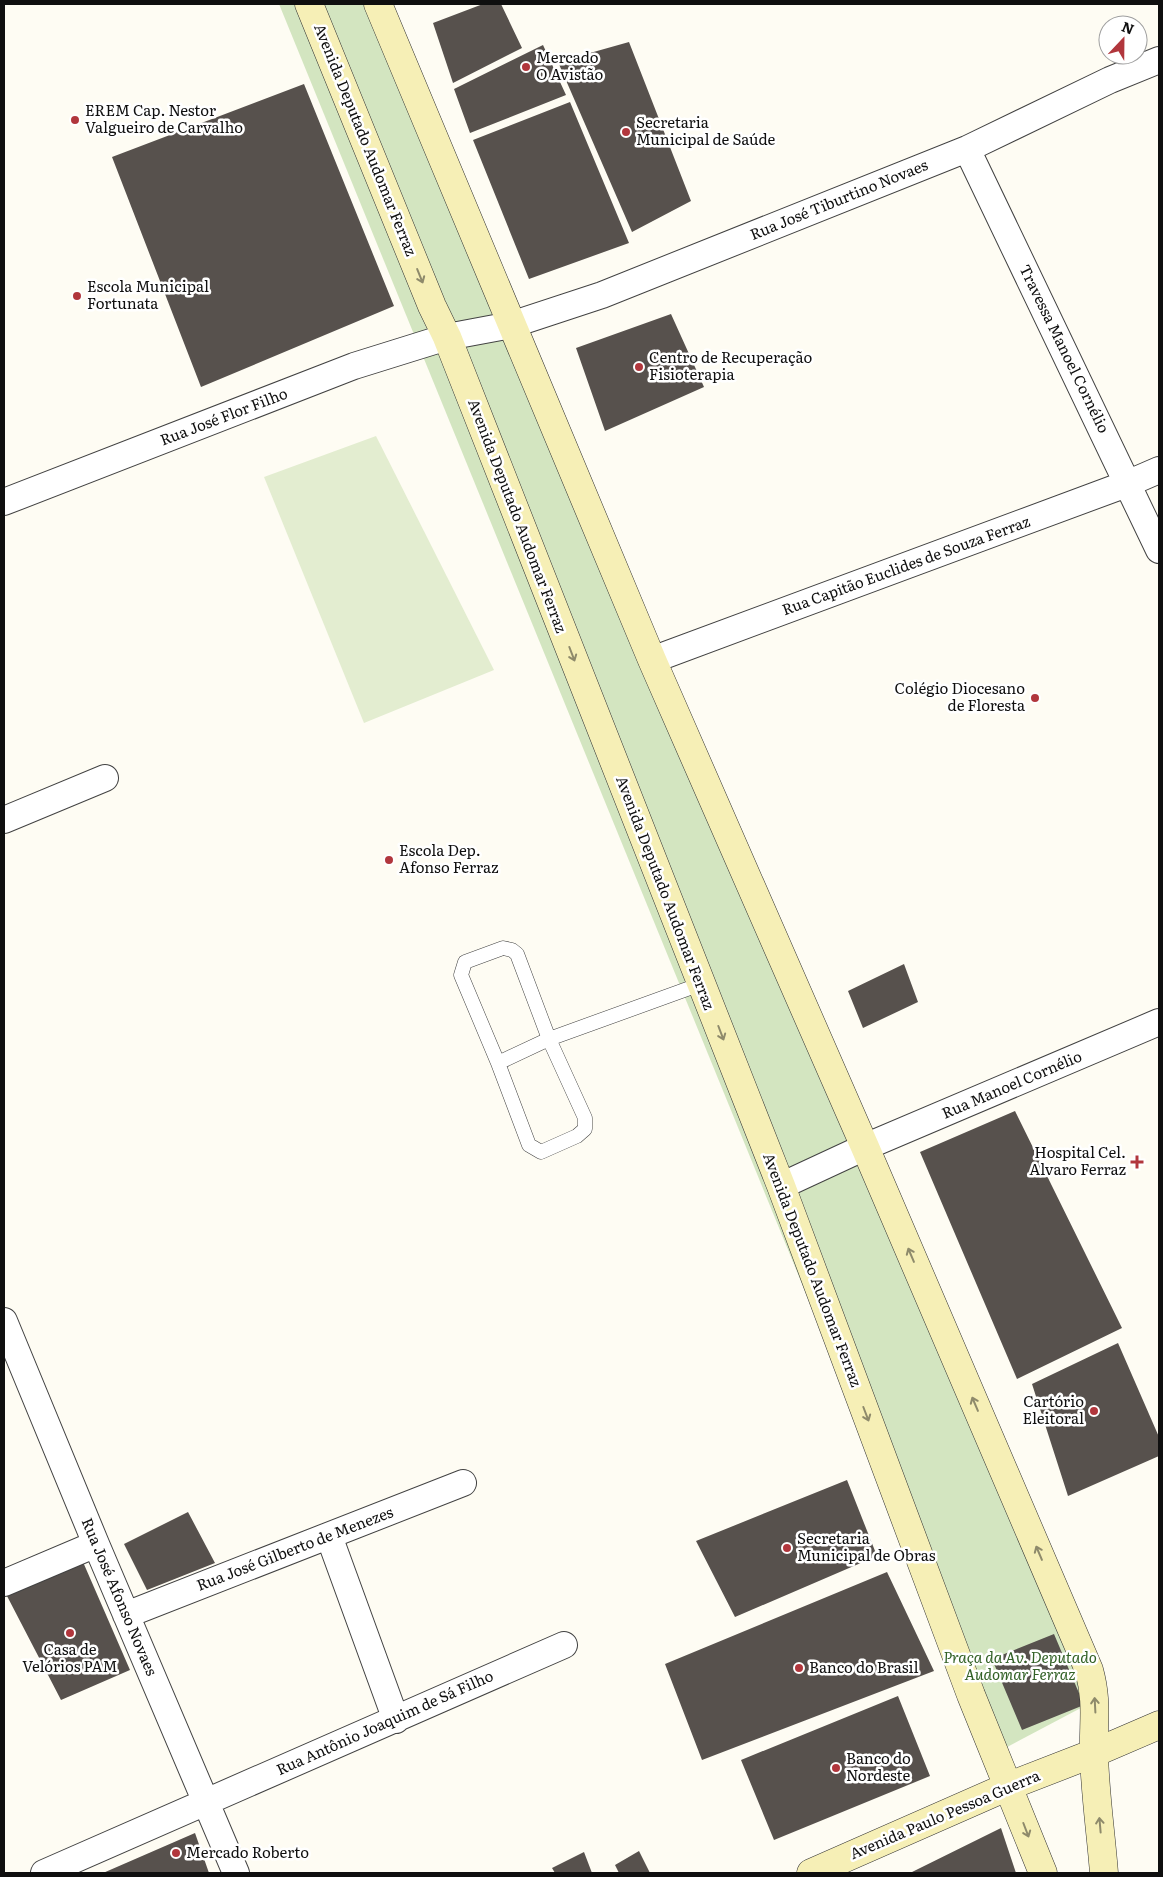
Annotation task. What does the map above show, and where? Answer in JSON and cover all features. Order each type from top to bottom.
[{"type":"street","name":"Avenida Deputado Audomar Ferraz","points":[[310,4],[432,306],[447,337],[781,1186],[972,1695],[1043,1873]]},
{"type":"street","points":[[383,5],[511,325],[652,660],[865,1148],[1089,1670],[1094,1689],[1096,1711],[1094,1753],[1104,1873]]},
{"type":"street","name":"Rua José Tiburtino Novaes","points":[[447,337],[511,325],[602,295],[967,149],[1110,80],[1159,60]]},
{"type":"street","name":"Travessa Manoel Cornélio","points":[[967,149],[1129,483],[1159,550]]},
{"type":"street","name":"Rua José Flor Filho","points":[[4,502],[354,366],[447,337]]},
{"type":"street","name":"Rua Capitão Euclides de Souza Ferraz","points":[[652,660],[1129,483],[1159,470]]},
{"type":"street","points":[[4,820],[105,778]]},
{"type":"street","name":"Rua Manoel Cornélio","points":[[781,1186],[1159,1022]]},
{"type":"street","name":"Rua José Afonso Novaes","points":[[4,1321],[96,1544],[236,1873]]},
{"type":"street","name":"Rua José Gilberto de Menezes","points":[[126,1615],[463,1484]]},
{"type":"street","points":[[329,1536],[396,1720]]},
{"type":"street","points":[[4,1582],[96,1544]]},
{"type":"street","name":"Rua Antônio Joaquim de Sá Filho","points":[[44,1873],[564,1645]]},
{"type":"street","name":"Avenida Paulo Pessoa Guerra","points":[[811,1873],[1009,1786],[1159,1725]]},
{"type":"lane","points":[[503,948],[512,950],[517,954],[549,1039],[586,1118],[585,1128],[577,1136],[541,1152],[529,1145],[498,1063],[461,975],[465,962],[503,948]]},
{"type":"lane","points":[[498,1063],[549,1039],[701,984]]},
{"type":"green space","name":"Praça da Av. Deputado Audomar Ferraz","points":[[279,4],[390,4],[1096,1700],[994,1754]]},
{"type":"green space","points":[[376,436],[494,670],[364,723],[264,477]]},
{"type":"building","points":[[483,4],[501,4],[522,48],[453,83],[433,23]]},
{"type":"building","name":"Secretaria Municipal de Saúde","points":[[629,42],[691,201],[632,232],[558,62]]},
{"type":"building","name":"Mercado O Avistão","points":[[543,45],[566,95],[470,133],[454,89]]},
{"type":"building","points":[[304,84],[394,306],[201,387],[112,157]]},
{"type":"building","points":[[570,102],[629,243],[529,279],[473,140]]},
{"type":"building","name":"Centro de Recuperação Fisioterapia","points":[[671,314],[704,387],[605,431],[576,348]]},
{"type":"building","points":[[904,964],[918,1002],[863,1028],[848,991]]},
{"type":"building","points":[[1015,1111],[1122,1328],[1017,1379],[920,1152]]},
{"type":"building","name":"Cartório Eleitoral","points":[[1118,1343],[1159,1437],[1159,1456],[1068,1496],[1032,1384]]},
{"type":"building","name":"Secretaria Municipal de Obras","points":[[847,1480],[877,1556],[735,1617],[696,1541]]},
{"type":"building","points":[[188,1512],[215,1563],[147,1590],[124,1544]]},
{"type":"building","name":"Casa de Velórios PAM","points":[[83,1562],[130,1670],[61,1700],[7,1596]]},
{"type":"building","name":"Banco do Brasil","points":[[887,1572],[934,1671],[702,1760],[665,1664]]},
{"type":"building","points":[[1054,1634],[1084,1705],[1022,1730],[992,1659]]},
{"type":"building","name":"Banco do Nordeste","points":[[898,1696],[930,1776],[774,1840],[741,1760]]},
{"type":"building","points":[[1001,1828],[1016,1873],[910,1873]]},
{"type":"building","name":"Mercado Roberto","points":[[195,1833],[209,1873],[103,1873]]},
{"type":"building","points":[[639,1851],[650,1873],[619,1873],[615,1865]]},
{"type":"building","points":[[584,1852],[592,1873],[555,1873],[552,1868]]},
{"type":"place","name":"Mercado O Avistão","points":[[526,67]]},
{"type":"place","name":"EREM Cap. Nestor Valgueiro de Carvalho","points":[[75,120]]},
{"type":"place","name":"Secretaria Municipal de Saúde","points":[[626,132]]},
{"type":"place","name":"Escola Municipal Fortunata","points":[[77,296]]},
{"type":"place","name":"Centro de Recuperação Fisioterapia","points":[[639,367]]},
{"type":"place","name":"Colégio Diocesano de Floresta","points":[[1035,698]]},
{"type":"place","name":"Escola Dep. Afonso Ferraz","points":[[389,860]]},
{"type":"place","name":"Hospital Cel. Alvaro Ferraz","points":[[1137,1162]]},
{"type":"place","name":"Cartório Eleitoral","points":[[1094,1411]]},
{"type":"place","name":"Secretaria Municipal de Obras","points":[[787,1548]]},
{"type":"place","name":"Casa de Velórios PAM","points":[[70,1633]]},
{"type":"place","name":"Banco do Brasil","points":[[799,1668]]},
{"type":"place","name":"Banco do Nordeste","points":[[836,1768]]},
{"type":"place","name":"Mercado Roberto","points":[[176,1853]]}]
